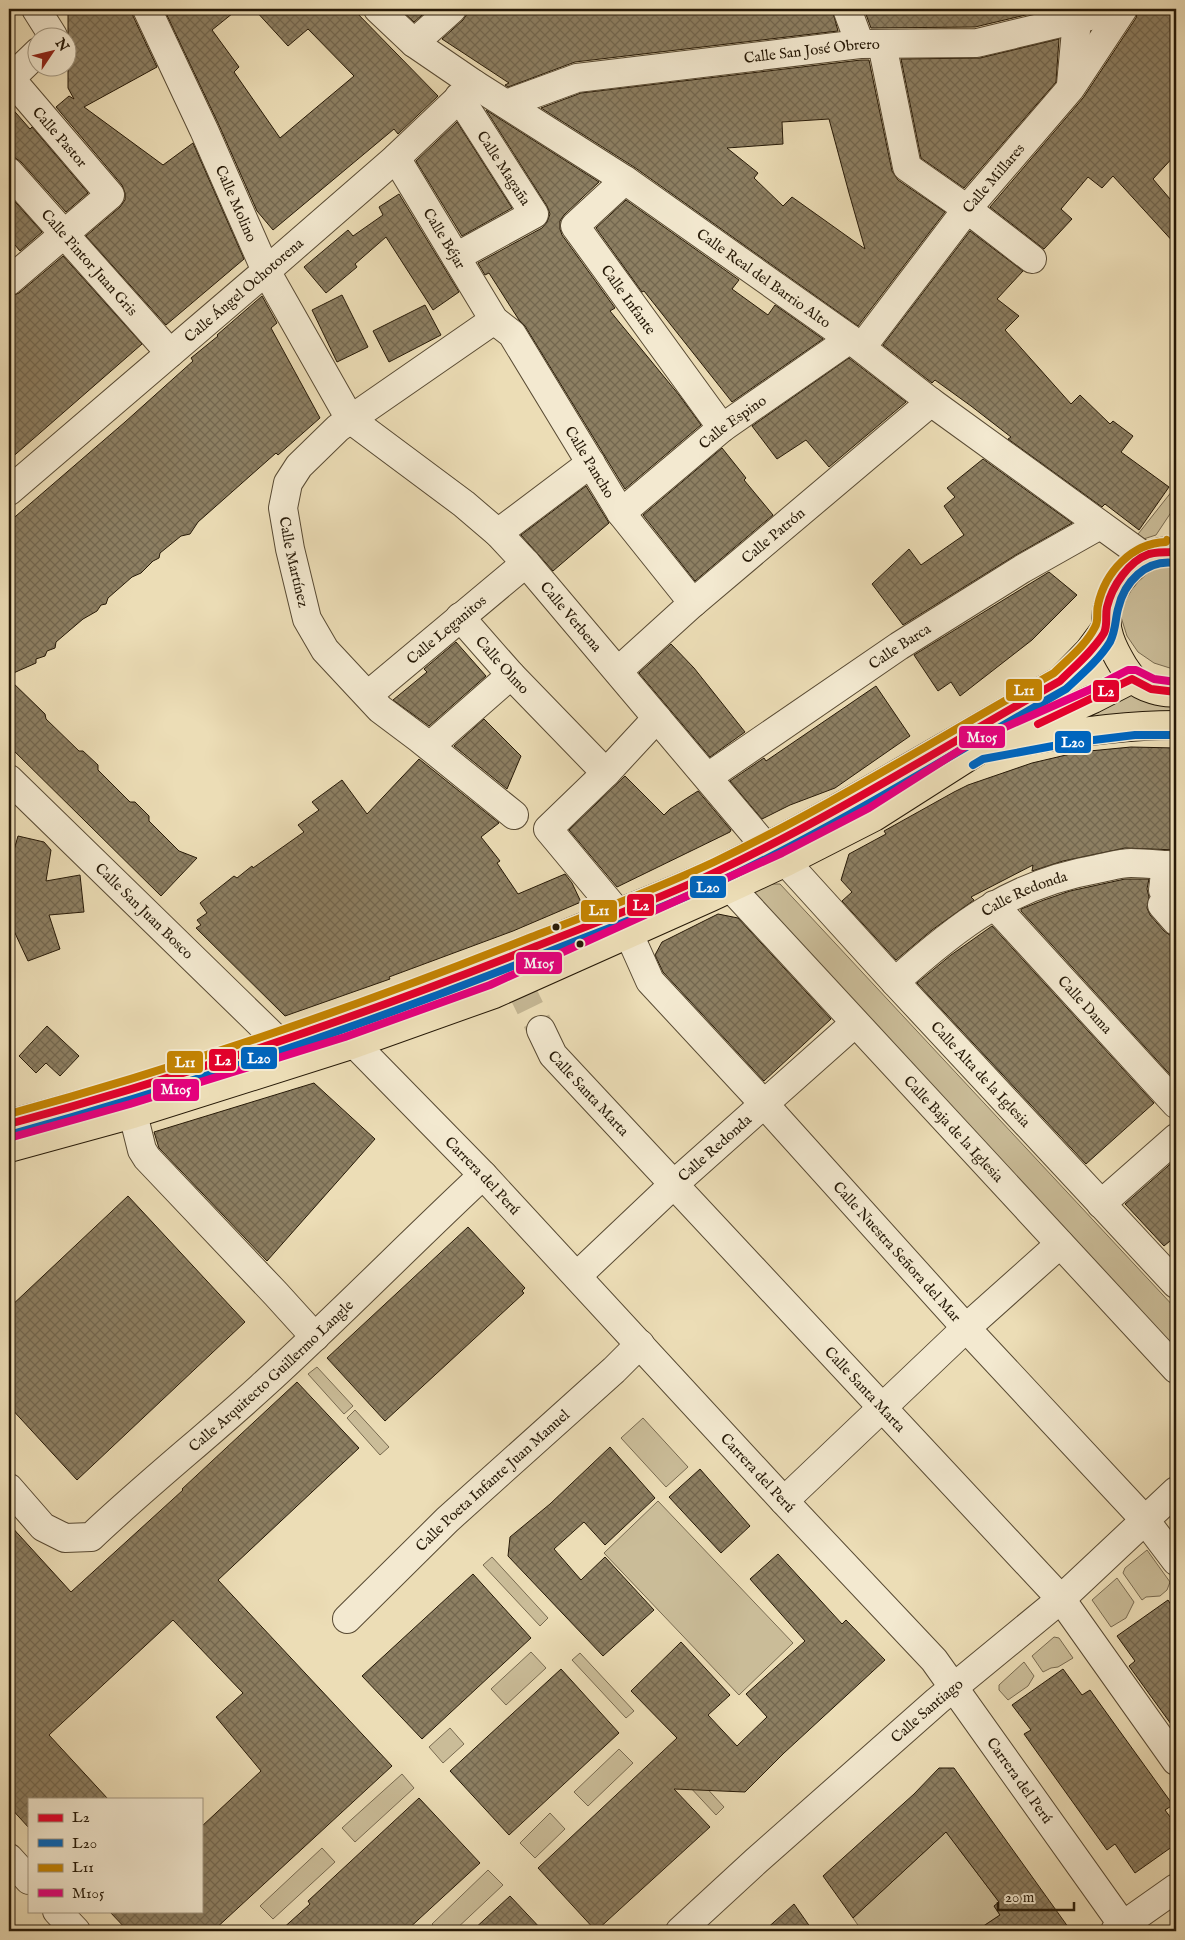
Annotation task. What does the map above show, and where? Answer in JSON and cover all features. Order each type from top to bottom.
[{"type":"main road","points":[[1175,550],[1155,553],[1145,557],[1126,572],[1116,586],[1108,607],[1106,628],[1115,652],[1132,679],[1151,688],[1176,692]]},
{"type":"main road","points":[[9,1124],[98,1100],[280,1043],[485,968],[731,888],[824,815],[1060,681],[1089,651],[1106,628]]},
{"type":"main road","points":[[9,1148],[133,1114],[354,1044],[494,994],[718,871],[775,854],[874,817],[979,750],[1093,699],[1132,679]]},
{"type":"main road","points":[[979,750],[1066,734],[1134,725],[1176,725]]},
{"type":"street","points":[[36,9],[48,28]]},
{"type":"street","name":"Calle Molino","points":[[147,9],[204,130],[266,271],[350,419]]},
{"type":"street","name":"Calle Real del Barrio Alto","points":[[378,9],[467,91],[506,104],[625,180],[856,343],[930,402],[1124,540],[1145,557]]},
{"type":"street","points":[[414,43],[452,9]]},
{"type":"street","points":[[847,9],[871,44],[907,167],[967,209],[1032,259]]},
{"type":"street","name":"Calle San José Obrero","points":[[506,104],[577,78],[871,44],[977,44],[1073,14],[1121,9]]},
{"type":"street","name":"Calle Millares","points":[[856,343],[1070,89],[1121,9]]},
{"type":"street","points":[[1070,89],[1073,14]]},
{"type":"street","points":[[10,79],[28,62]]},
{"type":"street","name":"Calle Pastor","points":[[10,79],[110,194],[64,235]]},
{"type":"street","name":"Calle Ángel Ochotorena","points":[[9,491],[396,158],[467,91]]},
{"type":"street","name":"Calle Magaña","points":[[456,257],[534,214],[467,91]]},
{"type":"street","name":"Calle Béjar","points":[[396,158],[494,320]]},
{"type":"street","name":"Calle Pintor Juan Gris","points":[[9,172],[170,353]]},
{"type":"street","name":"Calle Infante","points":[[625,180],[576,226],[722,428]]},
{"type":"street","points":[[9,281],[64,235]]},
{"type":"street","name":"Calle Martínez","points":[[494,320],[350,419],[299,466],[288,482],[283,508],[290,549],[307,619],[325,650],[380,709],[430,746],[514,815]]},
{"type":"street","name":"Calle Pancho","points":[[494,320],[512,334],[621,513],[693,602]]},
{"type":"street","name":"Calle Espino","points":[[621,513],[722,428],[856,343]]},
{"type":"street","name":"Calle Patrón","points":[[618,671],[693,602],[930,402]]},
{"type":"street","name":"Calle Verbena","points":[[350,419],[464,504],[498,533],[526,562],[657,718],[775,854]]},
{"type":"street","points":[[498,533],[591,463]]},
{"type":"street","name":"Calle Barca","points":[[708,777],[899,646],[1100,524]]},
{"type":"street","name":"Calle Leganitos","points":[[368,695],[526,562]]},
{"type":"street","name":"Calle Olmo","points":[[460,616],[511,675],[606,773]]},
{"type":"street","points":[[430,746],[511,675]]},
{"type":"street","points":[[606,773],[657,718]]},
{"type":"street","name":"Calle Nuestra Señora del Mar","points":[[606,773],[548,829],[623,924],[650,981],[765,1105],[966,1328],[1145,1520],[1176,1561]]},
{"type":"street","name":"Calle San Juan Bosco","points":[[14,793],[280,1043]]},
{"type":"street","name":"Calle Alta de la Iglesia","points":[[775,854],[1176,1284]]},
{"type":"street","name":"Calle Redonda","points":[[895,982],[953,931],[994,904],[1068,874],[1130,863],[1169,890]]},
{"type":"street","name":"Calle Baja de la Iglesia","points":[[731,888],[1176,1369]]},
{"type":"street","name":"Calle Dama","points":[[994,904],[1176,1104]]},
{"type":"street","name":"Calle Redonda","points":[[577,1276],[673,1186],[855,1023]]},
{"type":"street","name":"Carrera del Perú","points":[[336,1024],[483,1175],[784,1501],[920,1645],[954,1688],[1122,1929]]},
{"type":"street","name":"Calle Santa Marta","points":[[541,1030],[553,1055],[673,1186],[884,1407],[1061,1599],[1176,1761]]},
{"type":"street","points":[[133,1114],[142,1150],[147,1158],[315,1337]]},
{"type":"street","points":[[1101,1204],[1176,1138]]},
{"type":"street","name":"Calle Arquitecto Guillermo Langle","points":[[9,1488],[43,1527],[65,1538],[91,1537],[261,1387],[315,1337],[421,1232],[483,1175]]},
{"type":"street","points":[[784,1501],[966,1328],[1060,1244]]},
{"type":"street","name":"Calle Poeta Infante Juan Manuel","points":[[347,1619],[447,1520],[614,1370],[640,1344]]},
{"type":"street","name":"Calle Santiago","points":[[680,1931],[756,1861],[954,1688],[1061,1599],[1176,1491]]},
{"type":"street","points":[[9,1858],[28,1879]]},
{"type":"street","points":[[1122,1929],[1176,1888]]},
{"type":"street","points":[[58,1912],[76,1931]]},
{"type":"shaded area","points":[[1176,486],[1176,505],[1156,535],[1131,543]]},
{"type":"shaded area","points":[[1176,552],[1176,668],[1173,669],[1154,663],[1138,652],[1127,636],[1121,617],[1122,598],[1130,580]]},
{"type":"shaded area","points":[[1127,670],[1176,692],[1176,714],[1022,732]]},
{"type":"shaded area","points":[[780,884],[1176,1309],[1176,1355],[752,895],[759,887]]},
{"type":"shaded area","points":[[317,1367],[353,1406],[344,1414],[308,1374]]},
{"type":"shaded area","points":[[355,1410],[389,1447],[380,1455],[347,1418]]},
{"type":"shaded area","points":[[643,1418],[688,1467],[666,1487],[621,1438]]},
{"type":"shaded area","points":[[658,1501],[793,1643],[739,1695],[604,1553]]},
{"type":"shaded area","points":[[1147,1550],[1170,1582],[1167,1590],[1160,1596],[1146,1597],[1142,1600],[1123,1573],[1125,1568]]},
{"type":"shaded area","points":[[492,1557],[548,1618],[540,1626],[483,1565]]},
{"type":"shaded area","points":[[1117,1578],[1134,1602],[1126,1618],[1111,1627],[1092,1600]]},
{"type":"shaded area","points":[[1054,1637],[1059,1638],[1073,1658],[1058,1667],[1043,1672],[1032,1656]]},
{"type":"shaded area","points":[[531,1652],[546,1668],[506,1705],[491,1689]]},
{"type":"shaded area","points":[[580,1653],[634,1711],[626,1718],[572,1660]]},
{"type":"shaded area","points":[[1024,1662],[1034,1676],[1028,1686],[1008,1700],[999,1690],[999,1685]]},
{"type":"shaded area","points":[[450,1728],[464,1744],[443,1763],[429,1747]]},
{"type":"shaded area","points":[[670,1748],[724,1807],[716,1815],[661,1756]]},
{"type":"shaded area","points":[[619,1749],[633,1763],[588,1806],[574,1792]]},
{"type":"shaded area","points":[[402,1774],[414,1788],[355,1842],[342,1828]]},
{"type":"shaded area","points":[[550,1813],[565,1829],[535,1858],[520,1843]]},
{"type":"shaded area","points":[[948,1830],[959,1849],[999,1902],[994,1906],[1000,1915],[976,1931],[862,1931],[853,1918]]},
{"type":"shaded area","points":[[322,1848],[335,1862],[273,1919],[260,1906]]},
{"type":"shaded area","points":[[488,1870],[503,1885],[454,1931],[439,1931],[432,1924]]},
{"type":"building","points":[[68,9],[132,9],[133,16],[157,67],[84,107],[163,165],[193,143],[244,259],[166,325],[86,236],[120,207],[125,200],[125,193],[122,185],[56,107],[69,96],[74,99],[68,88],[68,78],[78,78],[78,28],[68,28]]},
{"type":"building","points":[[164,9],[238,9],[212,30],[239,67],[234,72],[280,138],[354,76],[308,29],[288,46],[254,9],[353,9],[438,96],[398,134],[394,129],[273,230],[257,211]]},
{"type":"building","points":[[400,9],[429,9],[414,22]]},
{"type":"building","points":[[467,9],[832,9],[838,31],[575,62],[508,87],[505,85],[509,83],[442,39],[463,20],[467,14]]},
{"type":"building","points":[[864,9],[1051,9],[975,27],[871,28]]},
{"type":"building","points":[[1138,9],[1176,9],[1176,154],[1153,179],[1176,206],[1176,245],[1113,176],[1102,188],[1088,177],[1061,209],[1072,219],[1044,249],[990,207],[1083,98],[1136,18]]},
{"type":"building","points":[[1059,39],[1056,82],[964,188],[921,158],[901,59],[980,58]]},
{"type":"building","points":[[869,60],[892,171],[898,180],[945,212],[858,326],[634,167],[541,108],[581,93]],"holes":[[[829,119],[865,249],[792,197],[783,206],[754,178],[758,173],[727,148],[783,144],[782,122]]]},
{"type":"building","points":[[9,105],[30,129],[32,127],[88,193],[66,212],[21,162],[14,157],[9,157]]},
{"type":"building","points":[[486,110],[599,182],[564,215],[560,221],[562,235],[615,308],[610,311],[679,395],[701,425],[625,489],[525,326],[519,320],[489,273],[485,275],[478,263],[542,228],[550,214],[547,206]]},
{"type":"building","points":[[457,122],[512,208],[462,236],[416,161]]},
{"type":"building","points":[[399,194],[459,292],[433,310],[386,237],[355,264],[357,267],[326,293],[304,267],[348,230],[353,236],[383,215],[379,207]]},
{"type":"building","points":[[9,195],[42,232],[20,251],[9,238]]},
{"type":"building","points":[[626,200],[739,280],[732,289],[768,315],[775,305],[823,339],[732,402],[644,291],[642,292],[596,228]]},
{"type":"building","points":[[970,231],[1023,271],[997,299],[1019,316],[1005,330],[1071,404],[1080,395],[1110,424],[1113,421],[1133,436],[1121,452],[1169,487],[1139,530],[1105,504],[1102,507],[1008,439],[1011,437],[971,406],[935,380],[932,383],[883,345]]},
{"type":"building","points":[[63,256],[142,344],[9,460],[9,297],[19,293]]},
{"type":"building","points":[[342,295],[368,347],[337,362],[312,310]]},
{"type":"building","points":[[262,296],[277,323],[271,328],[320,418],[278,455],[276,453],[198,522],[190,534],[181,536],[160,553],[159,558],[153,561],[141,573],[132,577],[108,598],[106,604],[101,605],[97,611],[83,619],[56,642],[55,648],[47,651],[45,656],[36,659],[36,663],[9,675],[9,522],[125,422],[193,361],[191,358]]},
{"type":"building","points":[[425,305],[441,335],[389,362],[373,331]]},
{"type":"building","points":[[849,358],[906,402],[829,467],[806,440],[777,459],[752,426]]},
{"type":"building","points":[[722,448],[746,478],[744,480],[773,515],[695,581],[643,515]]},
{"type":"building","points":[[983,459],[1072,523],[1014,556],[903,625],[872,584],[909,549],[921,565],[964,535],[944,506],[955,497],[947,488]]},
{"type":"building","points":[[586,486],[609,523],[553,571],[521,535]]},
{"type":"building","points":[[1049,572],[1077,595],[1032,640],[960,696],[951,682],[938,691],[914,655]]},
{"type":"building","points":[[456,642],[486,676],[429,726],[393,700],[427,672],[424,669]]},
{"type":"building","points":[[671,644],[694,668],[745,732],[710,757],[639,673]]},
{"type":"building","points":[[9,679],[79,751],[83,751],[98,765],[98,770],[130,802],[135,802],[149,816],[149,821],[179,851],[197,858],[161,896],[9,746]]},
{"type":"building","points":[[876,686],[910,736],[835,788],[790,805],[762,819],[730,781],[764,758],[766,761]]},
{"type":"building","points":[[484,719],[521,756],[507,789],[454,746]]},
{"type":"building","points":[[1131,747],[1176,748],[1176,850],[1125,848],[1063,861],[1032,871],[1033,865],[971,897],[974,900],[932,930],[896,960],[842,901],[852,892],[841,880],[849,854],[886,834],[884,831],[954,792],[968,785],[1032,763],[1079,752]]},
{"type":"building","points":[[419,759],[499,823],[481,837],[500,861],[497,863],[518,894],[565,874],[572,883],[581,902],[513,931],[389,977],[390,979],[285,1016],[196,928],[201,925],[197,920],[207,913],[200,903],[234,876],[237,878],[252,866],[253,868],[304,832],[298,825],[319,810],[312,802],[342,780],[367,814]]},
{"type":"building","points":[[625,776],[664,815],[698,791],[731,830],[730,832],[617,887],[569,830]]},
{"type":"building","points":[[18,836],[44,842],[51,850],[46,881],[80,875],[84,912],[49,915],[60,949],[28,961],[14,931],[9,929],[9,865]]},
{"type":"building","points":[[1125,879],[1149,879],[1147,908],[1150,915],[1164,931],[1171,936],[1176,936],[1176,1081],[1021,911],[1021,909],[1070,891]]},
{"type":"building","points":[[718,914],[738,918],[831,1019],[764,1081],[663,972],[655,955],[662,942]]},
{"type":"building","points":[[992,926],[1154,1103],[1086,1164],[917,983],[951,955]]},
{"type":"building","points":[[47,1026],[79,1056],[60,1076],[46,1063],[36,1073],[19,1056]]},
{"type":"building","points":[[314,1083],[375,1139],[267,1261],[159,1148],[154,1132]]},
{"type":"building","points":[[1176,1159],[1176,1236],[1164,1246],[1125,1204]]},
{"type":"building","points":[[128,1196],[245,1322],[77,1480],[9,1406],[9,1308]]},
{"type":"building","points":[[468,1227],[525,1288],[522,1291],[524,1293],[385,1421],[327,1358]]},
{"type":"building","points":[[297,1382],[359,1448],[218,1580],[392,1766],[213,1931],[128,1931],[110,1912],[202,1912],[202,1826],[261,1771],[216,1717],[243,1693],[173,1620],[49,1735],[107,1798],[28,1798],[28,1827],[9,1806],[9,1524],[71,1592]]},
{"type":"building","points":[[610,1447],[655,1498],[605,1545],[584,1522],[554,1549],[581,1580],[605,1557],[654,1610],[603,1656],[508,1556],[510,1537],[550,1504]]},
{"type":"building","points":[[700,1469],[750,1526],[721,1553],[669,1497]]},
{"type":"building","points":[[778,1554],[842,1624],[846,1620],[885,1660],[784,1753],[745,1792],[674,1789],[710,1827],[596,1931],[538,1868],[677,1738],[631,1691],[681,1642],[730,1695],[708,1715],[737,1746],[767,1717],[746,1694],[805,1641],[750,1579]]},
{"type":"building","points":[[473,1574],[531,1638],[422,1739],[362,1676]]},
{"type":"building","points":[[1168,1600],[1176,1612],[1176,1731],[1129,1666],[1135,1661],[1117,1636]]},
{"type":"building","points":[[561,1669],[619,1733],[509,1835],[450,1771]]},
{"type":"building","points":[[1063,1669],[1082,1695],[1090,1690],[1173,1805],[1165,1810],[1176,1825],[1176,1844],[1135,1873],[1115,1844],[1107,1850],[1024,1734],[1031,1730],[1012,1705]]},
{"type":"building","points":[[939,1768],[954,1768],[1071,1931],[976,1931],[1000,1915],[994,1906],[999,1902],[946,1832],[853,1918],[823,1876],[914,1794]]},
{"type":"building","points":[[419,1798],[480,1863],[406,1931],[280,1931],[310,1904],[308,1901]]},
{"type":"building","points":[[510,1896],[543,1931],[472,1931]]},
{"type":"building","points":[[794,1904],[813,1931],[764,1931]]},
{"type":"tunnel","points":[[518,983],[541,1030]]},
{"type":"transit line","name":"L11","points":[[9,1114],[141,1076],[336,1011],[599,911],[714,862],[801,818],[1054,673],[1076,652],[1091,634],[1097,622],[1097,608],[1102,593],[1114,571],[1131,554],[1142,548],[1166,542],[1167,540]]},
{"type":"transit line","name":"L2","points":[[9,1124],[142,1086],[338,1021],[468,973],[649,902],[762,849],[848,803],[1060,681],[1100,640],[1106,626],[1106,610],[1109,599],[1122,575],[1142,557],[1158,552],[1172,552],[1176,545]]},
{"type":"transit line","name":"L20","points":[[12,1134],[145,1095],[342,1030],[653,911],[723,880],[810,836],[1066,689],[1106,649],[1113,633],[1121,599],[1131,582],[1138,574],[1155,565],[1175,563]]},
{"type":"transit line","name":"M105","points":[[9,1138],[130,1104],[345,1037],[490,985],[782,853],[869,808],[974,741],[1089,690],[1128,670],[1136,670],[1154,679],[1176,682]]},
{"type":"transit line","name":"L2","points":[[1038,724],[1132,679],[1151,689],[1176,692]]},
{"type":"transit line","name":"L20","points":[[973,765],[983,759],[1069,743],[1135,735],[1176,735]]}]
